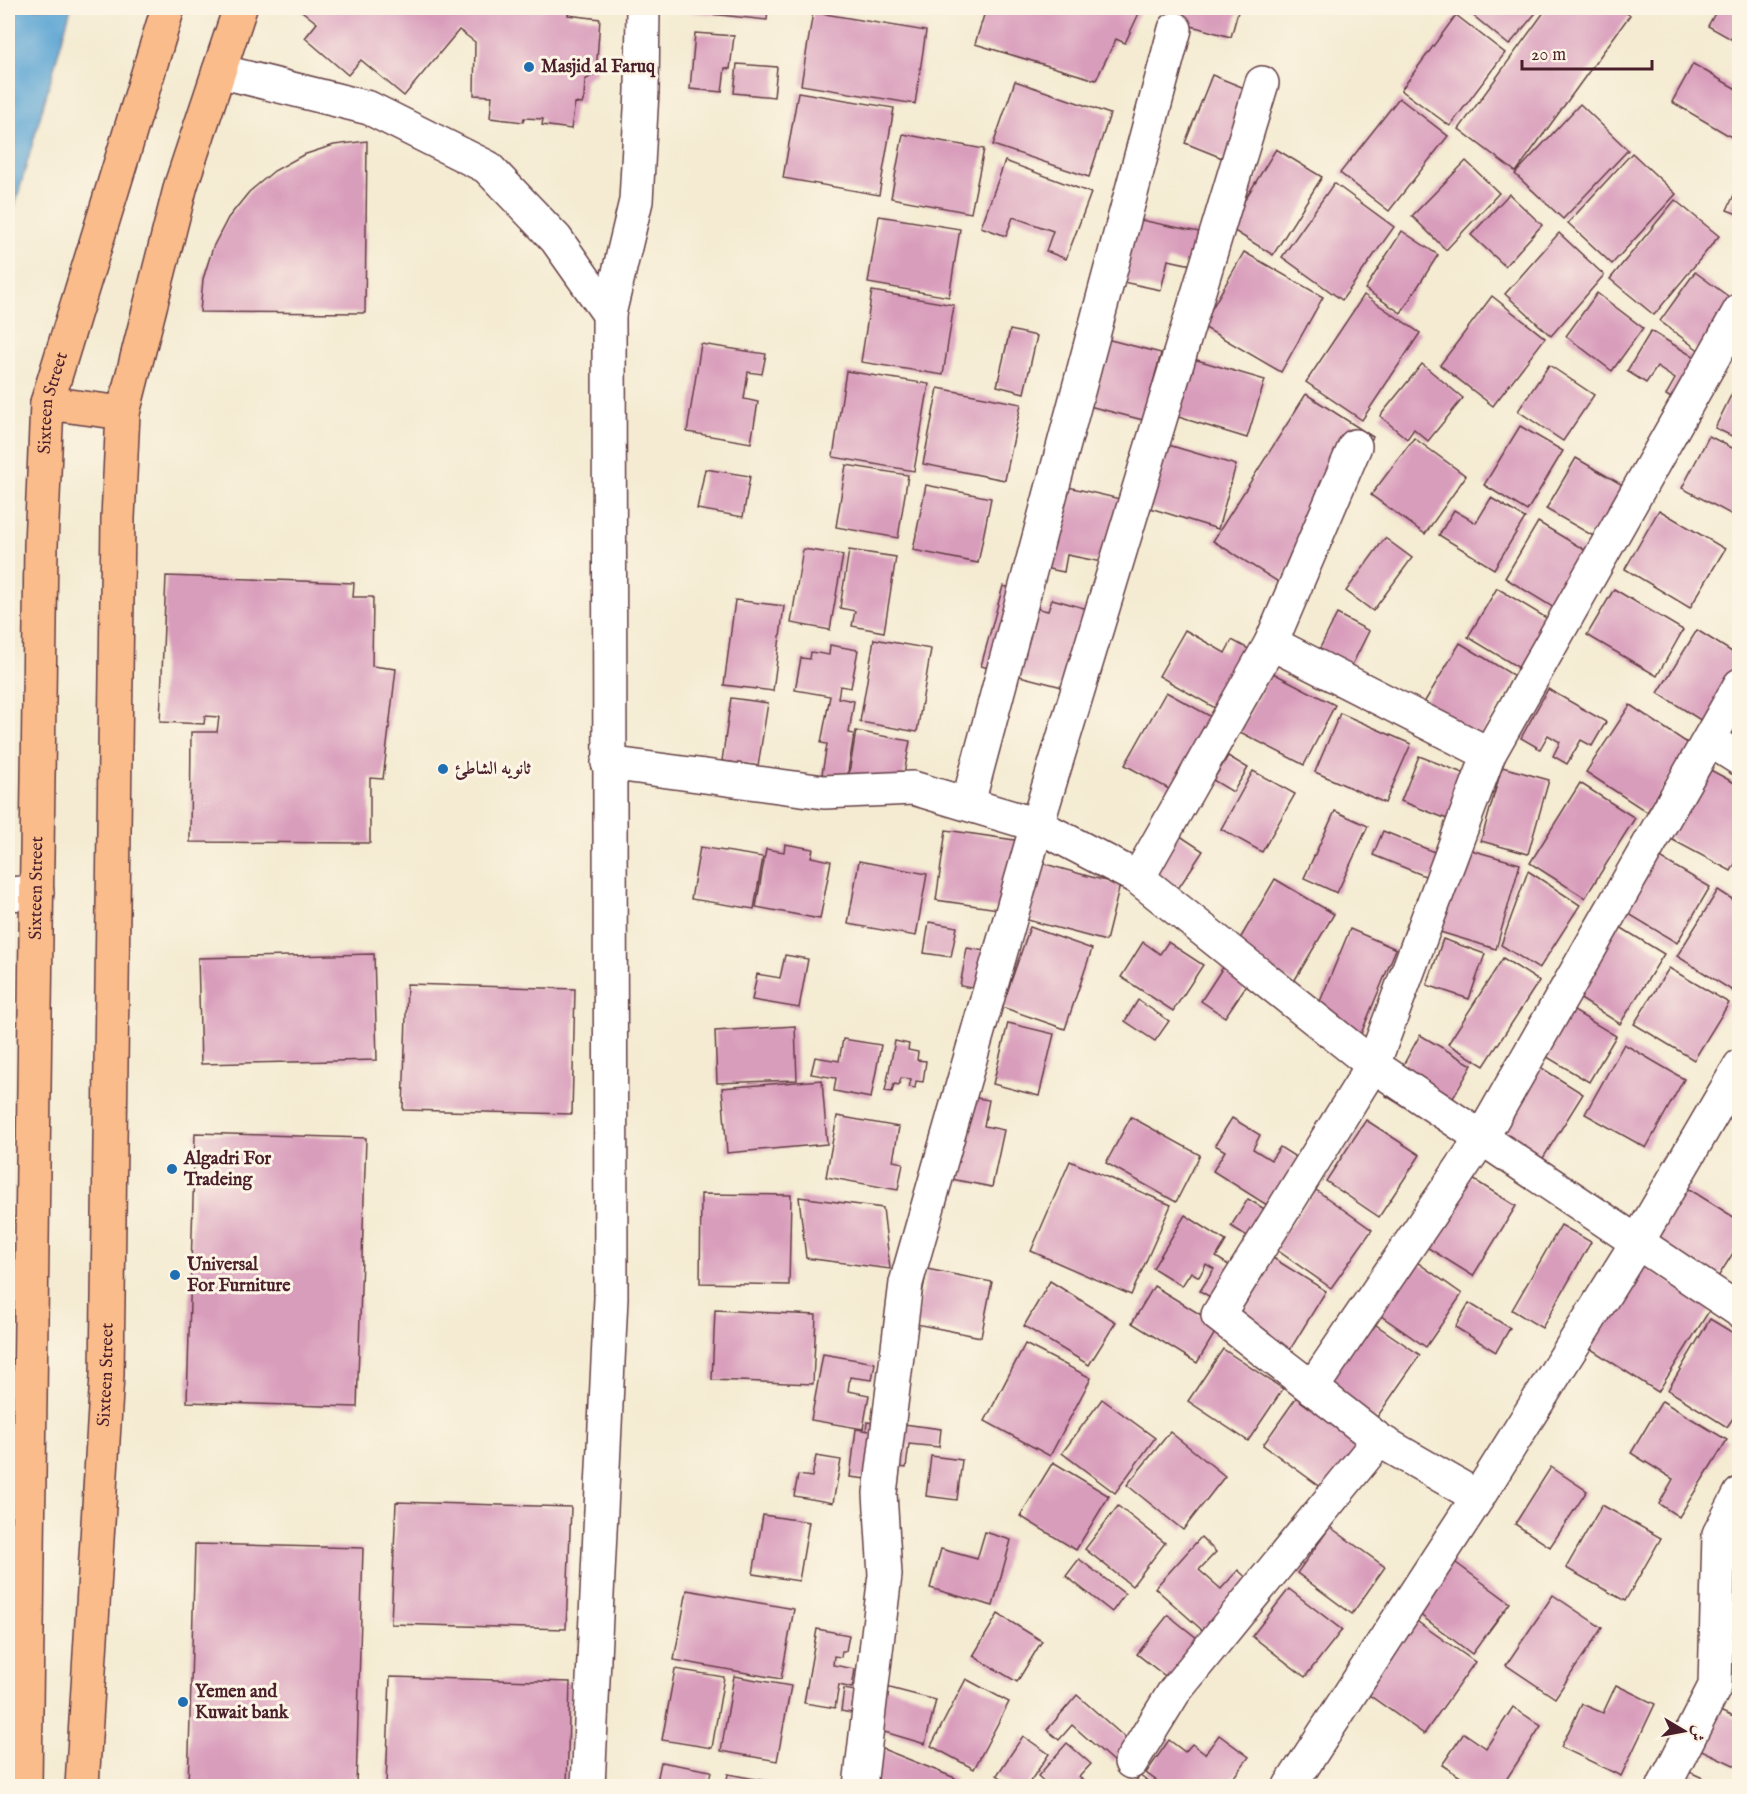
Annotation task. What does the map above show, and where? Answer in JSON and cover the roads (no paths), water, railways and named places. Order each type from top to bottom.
[{"type":"highway","name":"Sixteen Street","points":[[25,1786],[22,893],[47,402],[168,8]]},
{"type":"highway","name":"Sixteen Street","points":[[82,1786],[106,1375],[118,518],[123,413],[182,185],[240,8]]},
{"type":"highway","points":[[47,402],[123,413]]},
{"type":"street","points":[[588,1786],[611,1299],[608,763],[609,314],[636,201],[642,91],[643,8]]},
{"type":"street","points":[[968,802],[1175,29]]},
{"type":"street","points":[[219,71],[369,108],[488,167],[556,239],[609,314]]},
{"type":"street","points":[[860,1786],[885,1575],[880,1493],[906,1283],[1037,825],[1263,83]]},
{"type":"street","points":[[1478,1497],[1379,1440],[1218,1315],[1373,1065],[1489,754],[1740,310]]},
{"type":"street","points":[[1138,878],[1271,643],[1355,446]]},
{"type":"street","points":[[1271,643],[1489,754]]},
{"type":"street","points":[[1312,1388],[1481,1139],[1740,685]]},
{"type":"street","points":[[1710,740],[1740,759]]},
{"type":"street","points":[[608,763],[824,792],[913,788],[968,802],[1037,825],[1138,878],[1373,1065],[1740,1311]]},
{"type":"street","points":[[1290,1786],[1478,1497],[1638,1241],[1740,1066]]},
{"type":"street","points":[[1131,1762],[1174,1692],[1379,1440]]},
{"type":"street","points":[[1664,1786],[1715,1686],[1719,1534],[1740,1494]]},
{"type":"water","points":[[8,8],[71,8],[8,230]]},
{"type":"place","name":"Masjid al Faruq","points":[[529,67]]},
{"type":"place","name":"ثانويه الشاطئ","points":[[443,769]]},
{"type":"place","name":"Algadri For Tradeing","points":[[172,1169]]},
{"type":"place","name":"Universal For Furniture","points":[[175,1275]]},
{"type":"place","name":"Yemen and Kuwait bank","points":[[183,1702]]}]
